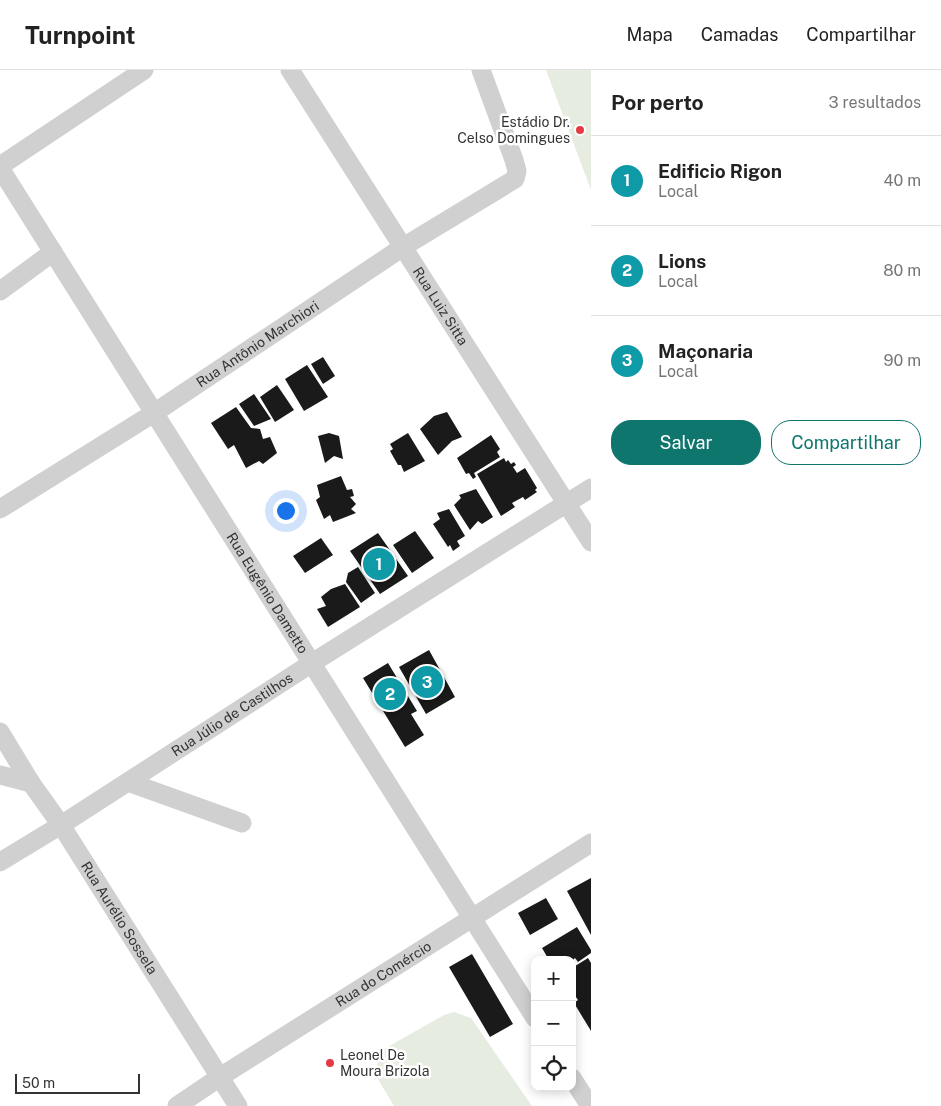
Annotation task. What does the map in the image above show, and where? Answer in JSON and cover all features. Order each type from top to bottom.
[{"type":"street","points":[[0,167],[144,70]]},
{"type":"street","name":"Rua Luiz Sitta","points":[[290,70],[591,542]]},
{"type":"street","name":"Rua Antônio Marchiori","points":[[0,509],[154,413],[403,247],[515,179],[517,171],[514,160],[481,70]]},
{"type":"street","name":"Rua Eugênio Dametto","points":[[0,167],[531,1012]]},
{"type":"street","points":[[0,291],[53,252]]},
{"type":"street","name":"Rua Júlio de Castilhos","points":[[0,862],[62,825],[312,663],[591,488]]},
{"type":"street","name":"Rua Aurélio Sossela","points":[[0,732],[31,783],[62,825],[238,1106]]},
{"type":"street","points":[[0,776],[31,783]]},
{"type":"street","points":[[128,782],[242,823]]},
{"type":"street","name":"Rua do Comércio","points":[[177,1106],[220,1077],[591,844]]},
{"type":"street","points":[[576,1084],[590,1106]]},
{"type":"shaded area","name":"Estádio Dr. Celso Domingues","points":[[546,70],[591,70],[591,190]]},
{"type":"shaded area","points":[[454,1012],[471,1018],[532,1106],[394,1106],[375,1074],[379,1056],[384,1049],[444,1015]]},
{"type":"building","points":[[323,357],[335,376],[323,384],[311,364]]},
{"type":"building","points":[[307,365],[328,397],[304,411],[285,379]]},
{"type":"building","points":[[277,385],[294,410],[275,422],[260,397]]},
{"type":"building","points":[[254,394],[271,419],[254,426],[239,404]]},
{"type":"building","points":[[236,407],[251,428],[260,429],[263,439],[270,437],[277,453],[263,464],[259,461],[246,468],[234,445],[228,449],[211,423]]},
{"type":"building","points":[[447,412],[462,437],[452,441],[438,455],[420,429],[434,416]]},
{"type":"building","points":[[329,433],[339,436],[343,459],[334,456],[325,463],[318,436]]},
{"type":"building","points":[[408,433],[425,461],[404,472],[390,451],[393,449],[390,444]]},
{"type":"building","points":[[491,435],[500,449],[497,452],[500,457],[474,473],[476,477],[473,479],[469,473],[466,474],[457,458]]},
{"type":"building","points":[[504,458],[506,462],[508,460],[511,464],[514,462],[516,465],[513,467],[517,473],[525,468],[537,488],[535,490],[537,492],[525,500],[523,497],[512,503],[515,507],[501,516],[477,474]]},
{"type":"building","points":[[341,476],[347,490],[352,489],[354,496],[350,497],[356,504],[351,509],[356,513],[333,522],[330,515],[324,519],[316,500],[320,497],[317,485]]},
{"type":"building","points":[[476,489],[493,517],[482,524],[478,521],[470,530],[454,505],[461,498],[459,495]]},
{"type":"building","points":[[449,509],[465,536],[457,541],[460,546],[453,551],[450,545],[448,547],[433,524],[440,519],[437,513]]},
{"type":"building","points":[[415,531],[434,558],[412,573],[393,545]]},
{"type":"building","points":[[378,533],[408,576],[380,594],[350,551]]},
{"type":"building","points":[[321,538],[333,555],[305,573],[293,556]]},
{"type":"building","points":[[358,567],[375,593],[361,603],[346,582],[348,573]]},
{"type":"building","points":[[345,584],[360,607],[328,627],[317,609],[326,606],[321,597],[331,589]]},
{"type":"building","points":[[429,650],[455,697],[426,714],[399,667]]},
{"type":"building","points":[[388,663],[417,711],[411,714],[424,735],[405,747],[363,678]]},
{"type":"building","points":[[591,878],[591,935],[567,891]]},
{"type":"building","points":[[546,898],[558,919],[530,935],[518,913]]},
{"type":"building","points":[[577,927],[591,953],[578,962],[576,956],[547,956],[542,948]]},
{"type":"building","points":[[472,954],[513,1024],[490,1037],[449,967]]},
{"type":"building","points":[[588,958],[591,963],[591,1031],[576,1006],[578,1000],[576,997],[576,966]]},
{"type":"place","name":"Estádio Dr. Celso Domingues","points":[[580,130]]},
{"type":"place","name":"Edificio Rigon","points":[[379,564]]},
{"type":"place","name":"Maçonaria","points":[[427,682]]},
{"type":"place","name":"Lions","points":[[390,694]]},
{"type":"place","name":"Leonel De Moura Brizola","points":[[330,1063]]}]
